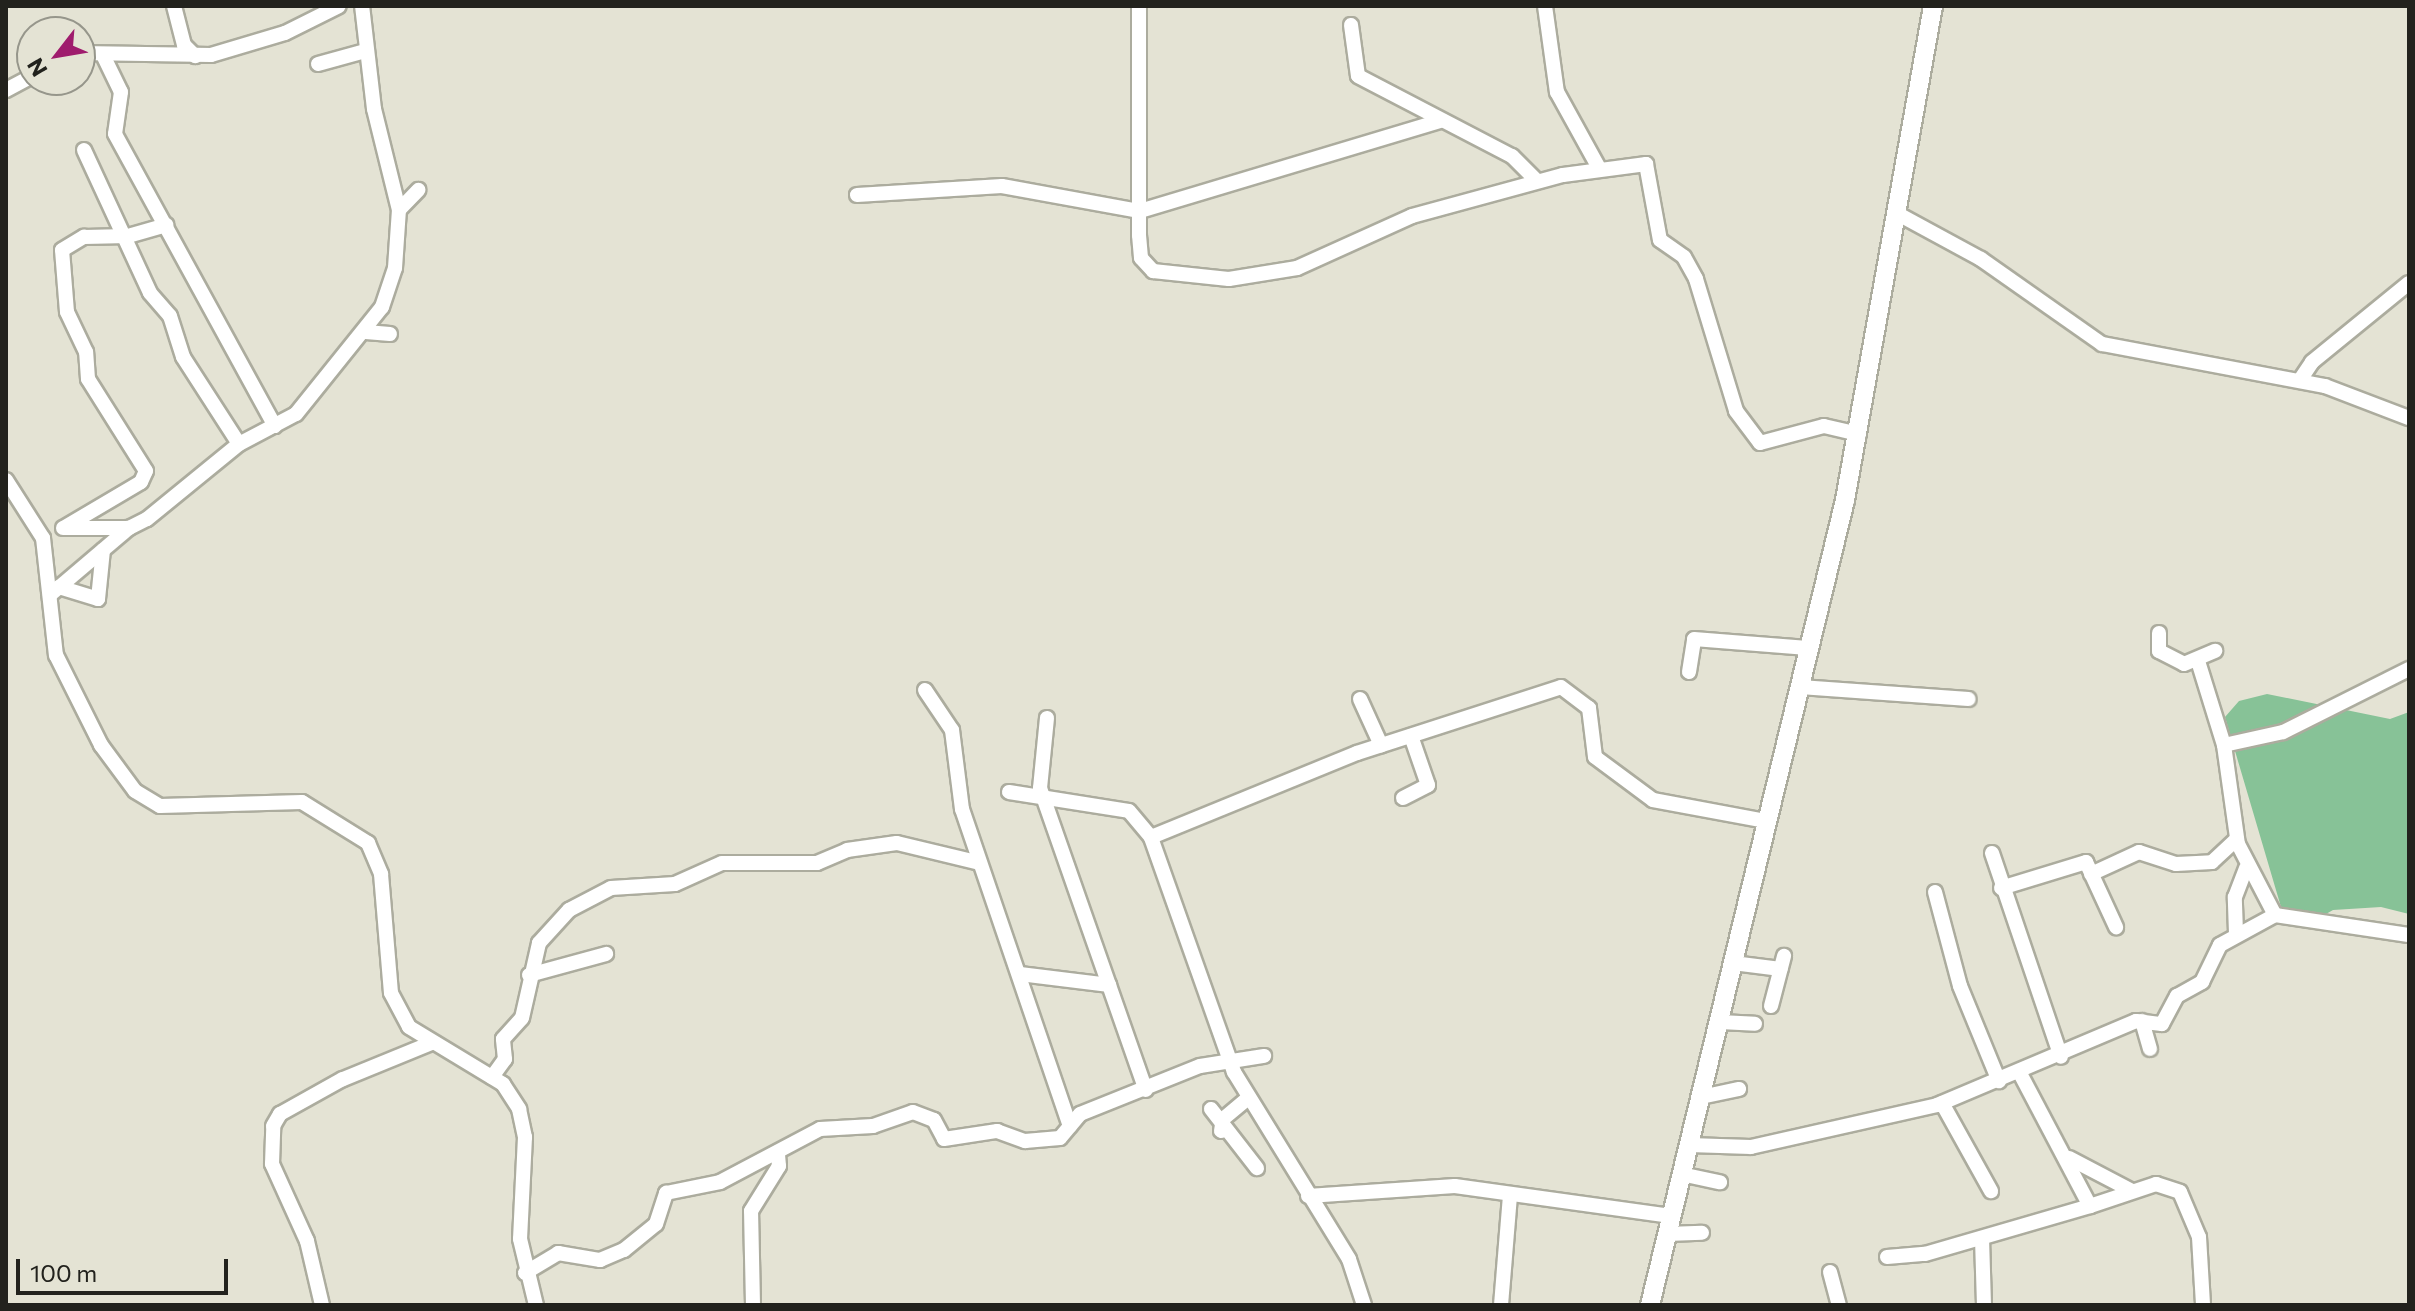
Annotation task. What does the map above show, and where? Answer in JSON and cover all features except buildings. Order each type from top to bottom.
[{"type":"street","points":[[174,6],[184,45],[195,56]]},
{"type":"street","points":[[96,54],[195,56],[256,43],[339,6]]},
{"type":"street","points":[[54,591],[129,528],[239,444],[296,414],[366,332],[395,268],[399,210],[365,51],[362,6]]},
{"type":"street","points":[[1139,6],[1141,258],[1153,271],[1229,279],[1297,268],[1412,216],[1537,181],[1599,168],[1646,164],[1660,240],[1684,257],[1696,279],[1736,411],[1760,443],[1824,426],[1859,434]]},
{"type":"street","points":[[1545,6],[1557,92],[1599,168]]},
{"type":"street","points":[[1650,1305],[1859,434],[1933,6]]},
{"type":"street","points":[[1351,25],[1358,76],[1512,156],[1537,181]]},
{"type":"street","points":[[318,64],[365,51]]},
{"type":"street","points":[[103,55],[121,92],[115,134],[275,426]]},
{"type":"street","points":[[857,195],[1002,186],[1140,211],[1440,121]]},
{"type":"street","points":[[84,150],[128,236],[183,357],[239,444]]},
{"type":"street","points":[[399,210],[418,190]]},
{"type":"street","points":[[1898,214],[1981,259],[2102,344],[2300,380],[2409,418]]},
{"type":"street","points":[[43,538],[141,482],[146,471],[88,379],[62,266],[62,250],[74,240],[128,236],[166,225]]},
{"type":"street","points":[[2300,380],[2312,362],[2409,283]]},
{"type":"street","points":[[366,332],[390,334]]},
{"type":"street","points":[[6,480],[43,538],[54,591],[56,655],[101,745],[135,791],[160,806],[302,802],[368,843],[381,874],[391,993],[409,1027],[492,1077],[519,1109],[525,1137],[520,1239],[525,1273],[536,1305]]},
{"type":"street","points":[[63,528],[129,528]]},
{"type":"street","points":[[54,591],[98,599],[103,550]]},
{"type":"street","points":[[2159,633],[2159,651],[2184,664],[2198,661],[2215,651]]},
{"type":"street","points":[[1689,672],[1694,639],[1808,648]]},
{"type":"street","points":[[2198,661],[2224,745],[2237,839],[2246,868],[2275,915]]},
{"type":"street","points":[[2224,745],[2283,732],[2409,669]]},
{"type":"street","points":[[1800,687],[1969,699]]},
{"type":"street","points":[[1151,837],[1381,745],[1566,688],[1589,708],[1595,757],[1653,800],[1765,821]]},
{"type":"street","points":[[925,690],[952,730],[962,809],[1070,1126]]},
{"type":"street","points":[[1360,699],[1381,745]]},
{"type":"street","points":[[1047,718],[1039,768],[1046,802],[1146,1090]]},
{"type":"street","points":[[1403,798],[1428,785],[1411,736]]},
{"type":"street","points":[[1009,792],[1046,802],[1129,811],[1151,837],[1230,1063],[1248,1098],[1349,1259],[1364,1305]]},
{"type":"street","points":[[2091,874],[2139,852],[2176,864],[2212,862],[2237,839]]},
{"type":"street","points":[[492,1077],[505,1059],[503,1039],[522,1018],[529,975],[551,929],[611,888],[675,884],[722,863],[817,863],[847,850],[897,843],[980,863]]},
{"type":"street","points":[[1992,853],[2001,888],[2061,1057]]},
{"type":"street","points":[[2001,888],[2077,862],[2086,862],[2116,927]]},
{"type":"street","points":[[2236,933],[2235,897],[2246,868]]},
{"type":"street","points":[[1935,892],[1960,986],[1999,1081]]},
{"type":"street","points":[[1689,1145],[1751,1147],[1942,1103],[2021,1075],[2142,1021],[2162,1024],[2177,996],[2202,982],[2214,951],[2236,933],[2275,915],[2409,935]]},
{"type":"street","points":[[529,975],[606,954]]},
{"type":"street","points":[[1733,963],[1782,962],[1771,1006]]},
{"type":"street","points":[[1020,974],[1109,985]]},
{"type":"street","points":[[2142,1021],[2150,1049]]},
{"type":"street","points":[[1720,1022],[1755,1024]]},
{"type":"street","points":[[322,1305],[311,1252],[272,1164],[273,1126],[280,1114],[343,1079],[431,1043]]},
{"type":"street","points":[[525,1273],[558,1253],[600,1260],[624,1250],[656,1224],[666,1193],[720,1182],[778,1154],[820,1129],[873,1126],[913,1112],[934,1120],[944,1139],[997,1131],[1025,1141],[1060,1138],[1080,1114],[1200,1066],[1264,1056]]},
{"type":"street","points":[[2021,1075],[2068,1158],[2090,1206]]},
{"type":"street","points":[[1701,1097],[1739,1089]]},
{"type":"street","points":[[1221,1134],[1248,1098]]},
{"type":"street","points":[[1942,1103],[1991,1191]]},
{"type":"street","points":[[1211,1109],[1221,1134],[1257,1168]]},
{"type":"street","points":[[753,1305],[751,1211],[779,1166],[778,1154]]},
{"type":"street","points":[[2068,1158],[2132,1191]]},
{"type":"street","points":[[1681,1174],[1720,1182]]},
{"type":"street","points":[[1887,1257],[1982,1238],[2132,1191],[2167,1184],[2187,1204],[2199,1237],[2203,1305]]},
{"type":"street","points":[[1308,1196],[1455,1186],[1702,1233]]},
{"type":"street","points":[[1501,1305],[1510,1196]]},
{"type":"street","points":[[1982,1238],[1984,1305]]},
{"type":"street","points":[[1830,1272],[1839,1305]]},
{"type":"shaded area","points":[[2267,694],[2390,719],[2409,712],[2409,914],[2381,907],[2333,910],[2319,918],[2281,907],[2225,717],[2239,701]]}]
